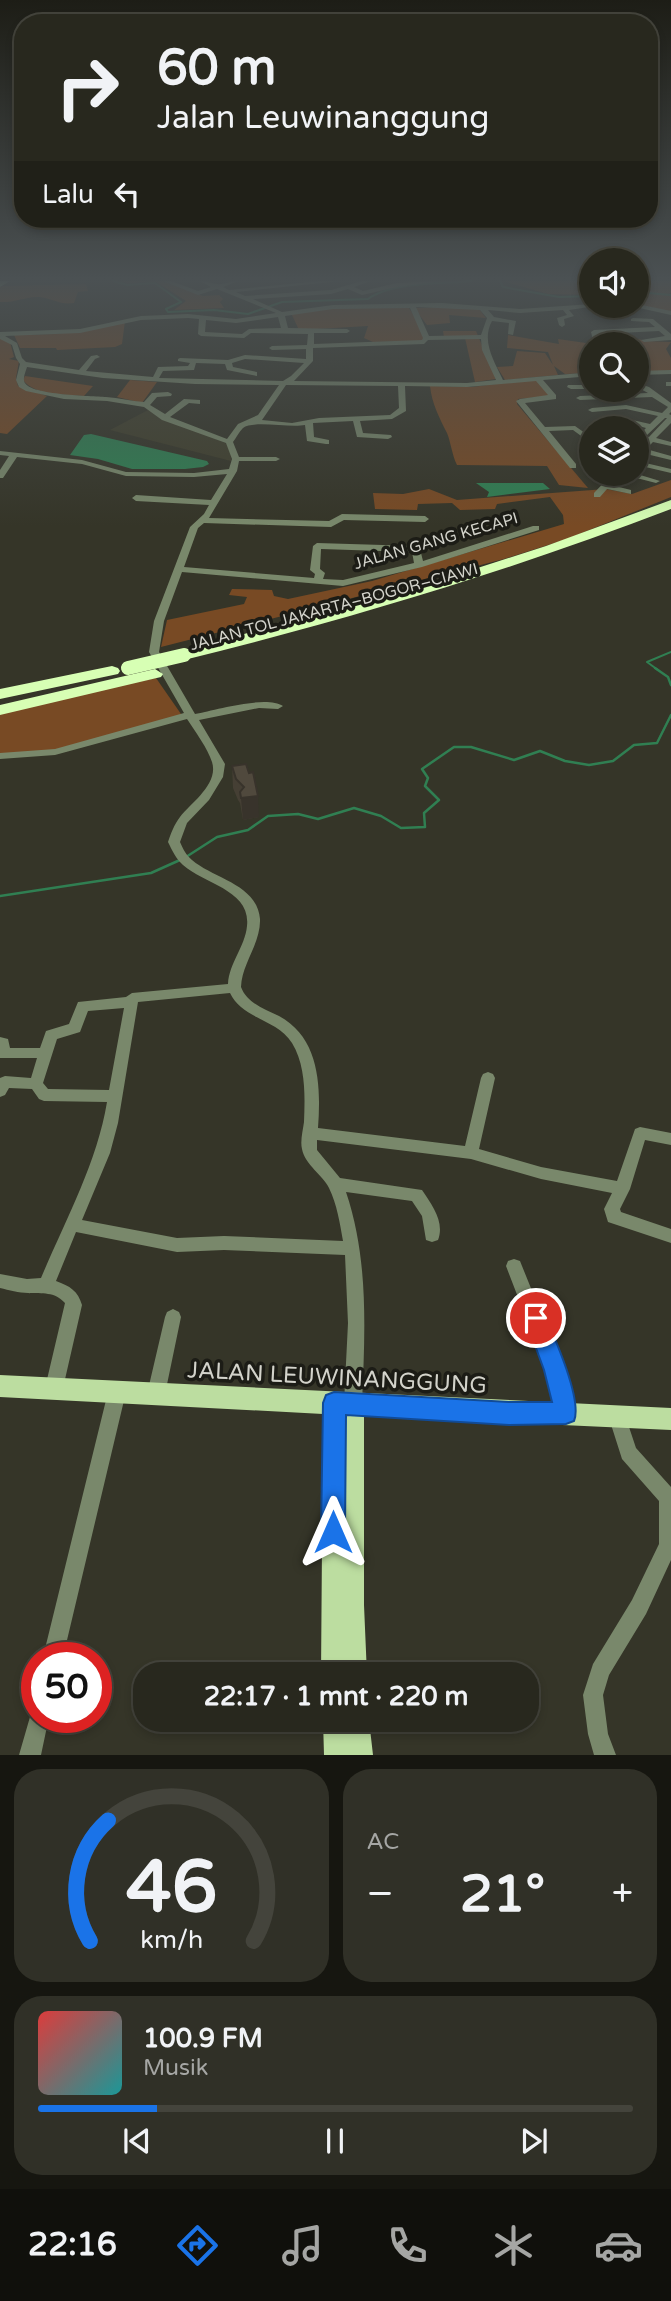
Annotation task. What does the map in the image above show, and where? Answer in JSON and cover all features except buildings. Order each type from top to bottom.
[{"type":"highway","name":"JALAN TOL JAKARTA–BOGOR–CIAWI","points":[[0,710],[155,674],[188,660],[474,576],[582,539],[671,504]]},
{"type":"highway","name":"JALAN TOL JAKARTA–BOGOR–CIAWI","points":[[0,692],[128,668],[188,660],[495,583],[671,518]]},
{"type":"main road","name":"JALAN LEUWINANGGUNG","points":[[0,1386],[156,1394],[347,1396],[509,1413],[566,1413],[671,1419]]},
{"type":"main road","points":[[335,1662],[347,1396]]},
{"type":"main road","points":[[347,1396],[353,1662]]},
{"type":"main road","points":[[337,1732],[338,1755]]},
{"type":"main road","points":[[357,1732],[359,1755]]},
{"type":"street","points":[[81,373],[89,363]]},
{"type":"street","points":[[155,379],[162,369],[191,368],[193,363]]},
{"type":"street","points":[[228,363],[228,367],[254,374]]},
{"type":"street","points":[[229,442],[241,426],[261,417],[284,383],[294,378],[307,363]]},
{"type":"street","points":[[492,363],[500,382]]},
{"type":"street","points":[[347,1396],[357,1301],[351,1248],[343,1203],[336,1184],[309,1149],[314,1099],[299,1042],[290,1030],[242,1000],[234,988],[235,978],[252,932],[254,918],[251,907],[231,889],[184,860],[174,842],[179,824],[205,799],[216,784],[218,775],[216,755],[154,652],[159,621],[194,527],[202,520],[231,474],[236,459],[229,442],[165,418],[146,405],[38,392],[22,385],[20,380],[24,364],[81,373],[155,379],[284,383],[467,385],[579,375]]},
{"type":"street","points":[[649,373],[671,372]]},
{"type":"street","points":[[537,379],[553,397],[520,400],[573,466]]},
{"type":"street","points":[[521,380],[532,394]]},
{"type":"street","points":[[252,421],[292,425],[396,416],[403,409],[401,383]]},
{"type":"street","points":[[651,439],[666,429],[671,407],[650,393],[668,386]]},
{"type":"street","points":[[571,387],[579,387]]},
{"type":"street","points":[[146,405],[155,394],[168,394]]},
{"type":"street","points":[[165,418],[187,401],[197,402]]},
{"type":"street","points":[[621,402],[626,407]]},
{"type":"street","points":[[592,410],[626,407],[668,417]]},
{"type":"street","points":[[649,431],[668,417]]},
{"type":"street","points":[[356,419],[360,435],[388,437]]},
{"type":"street","points":[[309,423],[310,439],[326,442]]},
{"type":"street","points":[[544,429],[575,428],[579,431]]},
{"type":"street","points":[[651,439],[671,444]]},
{"type":"street","points":[[649,449],[671,458]]},
{"type":"street","points":[[0,453],[82,462],[126,474],[231,474]]},
{"type":"street","points":[[0,476],[15,454]]},
{"type":"street","points":[[236,459],[276,459]]},
{"type":"street","points":[[649,465],[668,469]]},
{"type":"street","points":[[649,479],[656,481]]},
{"type":"street","points":[[597,495],[606,486],[628,492]]},
{"type":"street","points":[[136,498],[213,503]]},
{"type":"street","points":[[202,520],[331,524],[342,517],[425,519]]},
{"type":"street","name":"JALAN GANG KECAPI","points":[[178,569],[353,582],[419,565],[536,528]]},
{"type":"street","points":[[318,581],[320,573],[315,570],[317,547],[416,549],[419,565]]},
{"type":"street","points":[[0,756],[55,752],[191,717],[259,705],[278,706]]},
{"type":"street","points":[[46,1285],[102,1153],[116,1096],[131,1002],[137,996],[234,988]]},
{"type":"street","points":[[36,1084],[44,1053],[53,1034],[76,1027],[85,1005],[131,1002]]},
{"type":"street","points":[[0,1042],[3,1043],[2,1053],[44,1053]]},
{"type":"street","points":[[471,1153],[488,1079]]},
{"type":"street","points":[[0,1091],[5,1082],[36,1084]]},
{"type":"street","points":[[36,1084],[44,1095],[116,1096]]},
{"type":"street","points":[[310,1133],[471,1153],[541,1173],[622,1189]]},
{"type":"street","points":[[671,1139],[640,1133],[622,1189],[612,1209],[614,1217],[671,1236]]},
{"type":"street","points":[[336,1184],[416,1195],[430,1215],[432,1235]]},
{"type":"street","points":[[73,1225],[177,1245],[223,1243],[351,1248]]},
{"type":"street","points":[[514,1266],[555,1370],[566,1413]]},
{"type":"street","points":[[0,1281],[27,1286],[46,1285],[67,1293],[74,1305],[54,1388]]},
{"type":"street","points":[[156,1394],[173,1317]]},
{"type":"street","points":[[57,1642],[117,1392]]},
{"type":"street","points":[[605,1755],[598,1734],[593,1695],[600,1671],[639,1607],[668,1545],[668,1497],[628,1452],[617,1415]]},
{"type":"street","points":[[30,1755],[35,1733]]},
{"type":"shaded area","points":[[0,363],[19,363],[16,378],[18,386],[47,396],[7,434],[0,433]]},
{"type":"shaded area","points":[[471,363],[489,363],[496,379],[475,382]]},
{"type":"shaded area","points":[[514,363],[553,365],[552,363],[579,363],[579,373],[565,374],[554,366],[558,375],[505,380],[497,367],[513,366]]},
{"type":"shaded area","points":[[649,363],[671,363],[671,371],[649,372]]},
{"type":"shaded area","points":[[25,376],[93,386],[84,396],[43,392],[28,385],[23,380]]},
{"type":"shaded area","points":[[536,379],[550,396],[518,399],[517,404],[579,477],[579,486],[588,488],[559,485],[547,466],[457,465],[447,433],[434,405],[430,386],[472,387]]},
{"type":"shaded area","points":[[130,380],[157,382],[142,403],[117,397]]},
{"type":"shaded area","points":[[148,410],[230,445],[231,461],[110,430]]},
{"type":"shaded area","points":[[91,434],[207,461],[209,464],[185,469],[132,469],[98,459],[70,455],[84,435]]},
{"type":"shaded area","points":[[671,480],[671,497],[567,539],[504,559],[161,647],[167,620],[244,604],[247,597],[229,595],[232,589],[272,590],[274,596],[288,599],[372,581],[564,524],[563,515],[550,497],[497,504],[495,509],[460,510],[452,503],[418,504],[417,510],[375,509],[373,493],[403,494],[429,489],[457,500],[606,489],[632,494]]},
{"type":"shaded area","points":[[476,483],[543,483],[550,489],[487,497],[489,492]]},
{"type":"shaded area","points":[[156,678],[181,714],[180,717],[55,751],[0,754],[0,710]]},
{"type":"waterway","points":[[658,670],[647,662],[671,652]]},
{"type":"waterway","points":[[655,668],[668,677],[671,685]]},
{"type":"waterway","points":[[186,857],[217,837],[248,830],[268,816],[298,814],[318,819],[354,808],[381,816],[401,828],[425,827],[424,813],[439,800],[425,786],[428,778],[422,769],[454,747],[471,747],[514,760],[540,751],[565,761],[589,765],[613,761],[634,745],[657,743],[671,715]]},
{"type":"waterway","points":[[0,896],[151,873],[180,860]]},
{"type":"route","points":[[333,1532],[334,1403],[509,1413],[566,1413],[555,1370],[536,1318]]}]
